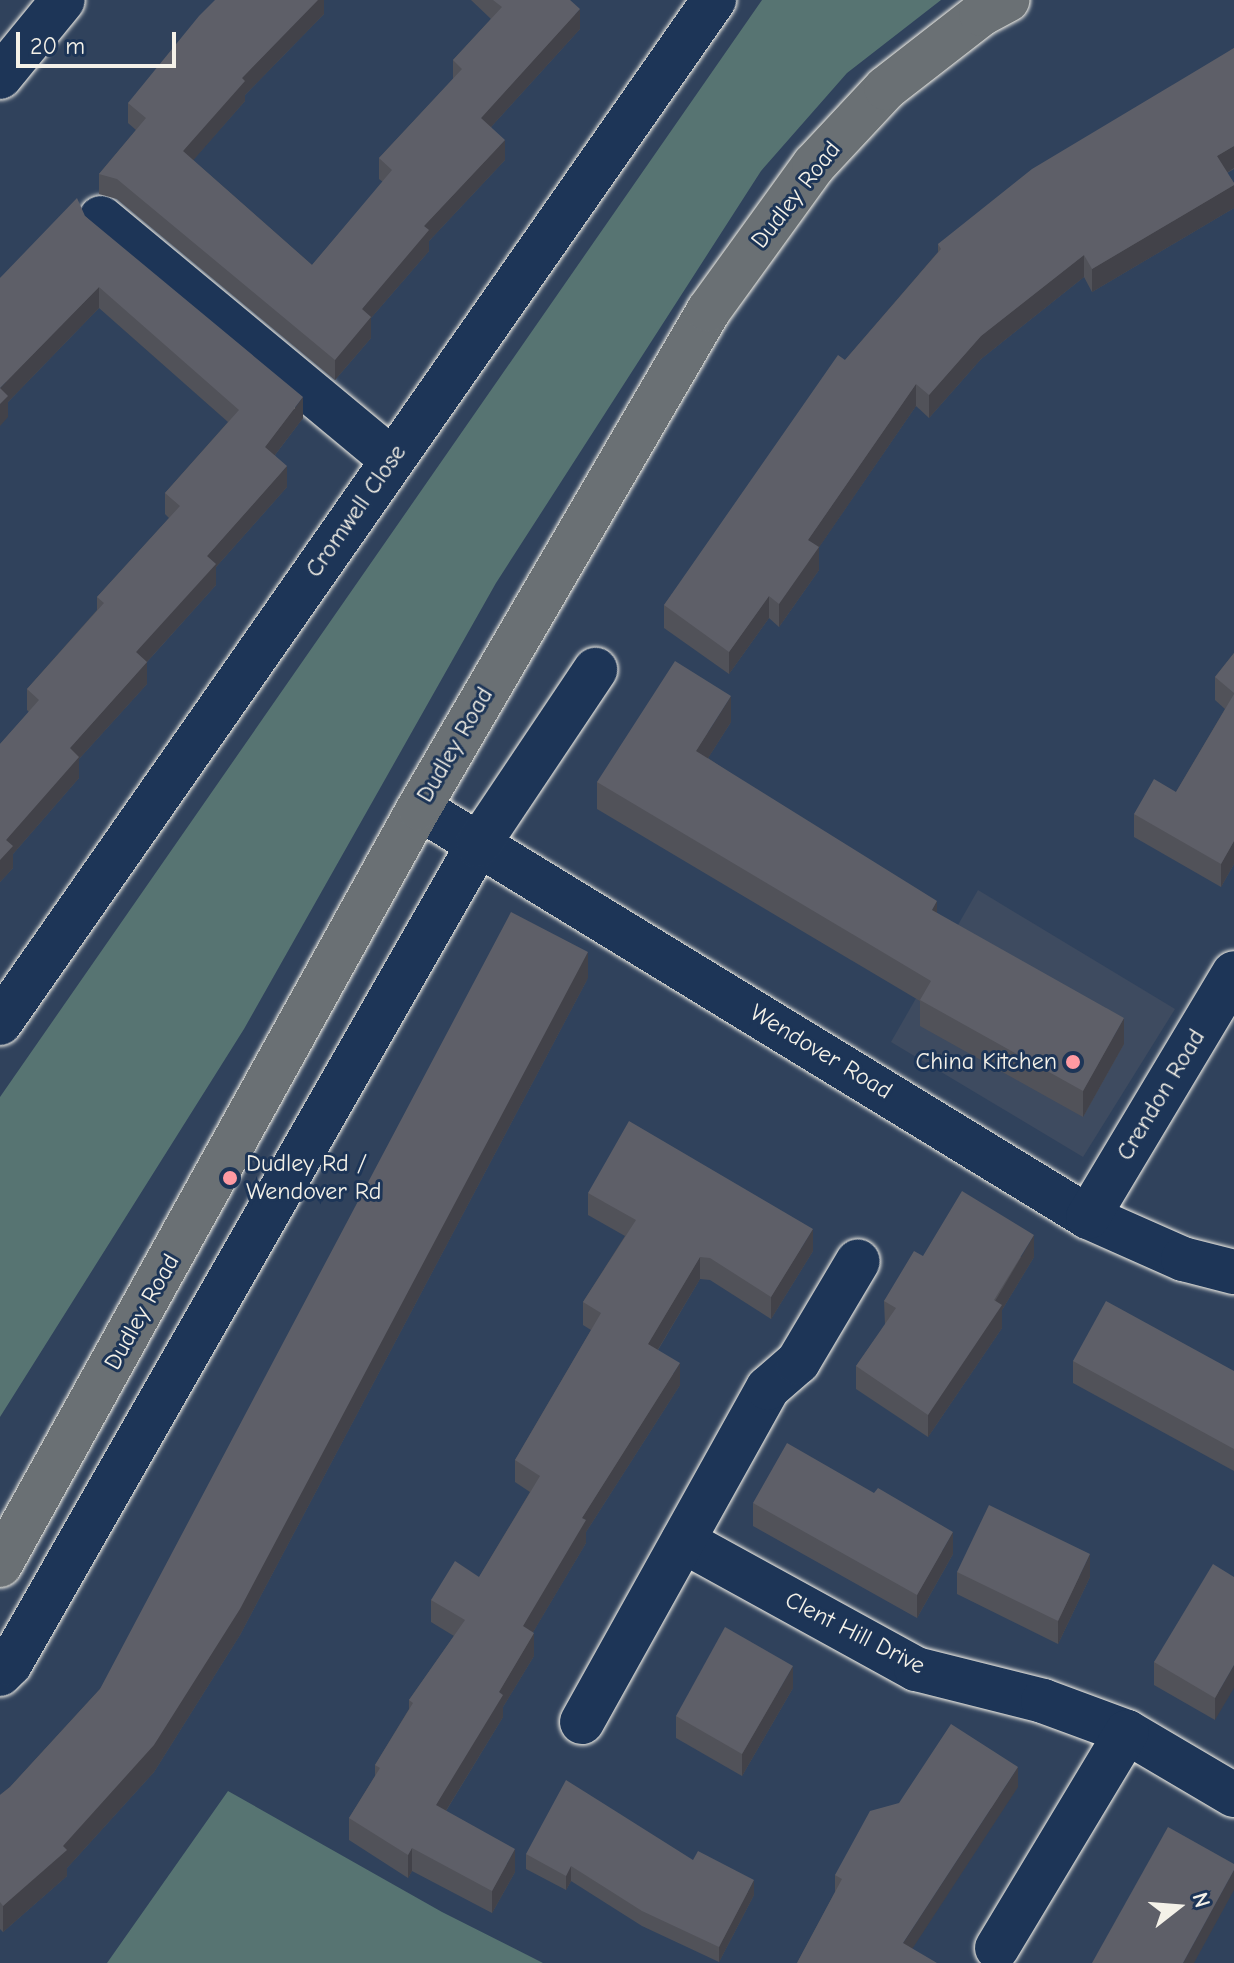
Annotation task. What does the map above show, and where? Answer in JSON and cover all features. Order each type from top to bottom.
[{"type":"main road","name":"Dudley Road","points":[[0,1565],[419,808],[709,310],[814,165],[886,88],[981,14],[1007,0]]},
{"type":"street","points":[[0,77],[63,0]]},
{"type":"street","name":"Cromwell Close","points":[[0,1023],[711,1]]},
{"type":"street","points":[[101,218],[392,460]]},
{"type":"street","points":[[0,1674],[10,1664],[478,845],[595,670]]},
{"type":"street","name":"Wendover Road","points":[[419,808],[1088,1217],[1183,1259],[1234,1272]]},
{"type":"street","name":"Crendon Road","points":[[1088,1217],[1234,973]]},
{"type":"street","points":[[582,1722],[768,1388],[798,1362],[858,1261]]},
{"type":"street","name":"Clent Hill Drive","points":[[683,1541],[916,1669],[1043,1701],[1127,1732],[1234,1795]]},
{"type":"street","points":[[997,1948],[1127,1732]]},
{"type":"shaded area","points":[[978,890],[1175,1009],[1083,1157],[891,1042]]},
{"type":"green space","points":[[762,0],[941,0],[847,73],[761,171],[496,583],[244,1029],[0,1417],[0,1097]]},
{"type":"green space","points":[[228,1791],[442,1912],[543,1963],[107,1963]]},
{"type":"building","points":[[215,0],[318,0],[242,78],[245,81],[183,151],[312,265],[392,170],[379,158],[462,69],[453,60],[502,7],[493,0],[570,0],[580,9],[481,118],[505,140],[424,226],[429,230],[362,309],[371,317],[335,360],[117,179],[99,174],[146,118],[128,103]]},
{"type":"building","points":[[1234,48],[1234,146],[1217,156],[1234,185],[1092,269],[1084,255],[981,336],[929,395],[916,384],[808,540],[819,547],[779,604],[769,596],[729,652],[664,605],[838,355],[845,360],[941,249],[938,244],[1032,169]]},
{"type":"building","points":[[77,198],[85,216],[303,397],[265,447],[287,466],[207,556],[216,564],[136,652],[147,662],[70,748],[79,757],[6,840],[13,846],[0,860],[0,744],[39,700],[27,689],[104,603],[97,597],[180,506],[165,493],[239,410],[99,287],[0,388],[0,278]]},
{"type":"building","points":[[0,388],[8,396],[0,404]]},
{"type":"building","points":[[1234,653],[1234,693],[1215,677]]},
{"type":"building","points":[[675,661],[731,696],[696,751],[937,901],[932,910],[1124,1018],[1083,1091],[920,1000],[931,981],[597,782]]},
{"type":"building","points":[[1234,694],[1234,841],[1221,864],[1134,814],[1154,779],[1176,792]]},
{"type":"building","points":[[511,912],[588,952],[240,1609],[154,1745],[63,1846],[67,1850],[3,1906],[0,1902],[0,1795],[100,1689]]},
{"type":"building","points":[[629,1121],[813,1229],[771,1297],[710,1258],[700,1257],[648,1344],[680,1363],[582,1518],[586,1520],[523,1626],[534,1633],[499,1692],[503,1695],[436,1805],[515,1849],[492,1891],[412,1848],[408,1855],[349,1818],[380,1768],[375,1765],[413,1703],[409,1700],[465,1620],[431,1600],[455,1561],[479,1577],[540,1476],[515,1460],[601,1313],[583,1302],[636,1220],[588,1193]]},
{"type":"building","points":[[962,1191],[1034,1235],[994,1300],[1002,1305],[928,1415],[856,1366],[896,1308],[884,1301],[914,1251],[923,1256]]},
{"type":"building","points":[[1106,1301],[1234,1371],[1234,1449],[1073,1361]]},
{"type":"building","points":[[787,1443],[874,1493],[878,1488],[953,1532],[917,1595],[753,1503]]},
{"type":"building","points":[[989,1505],[1090,1554],[1058,1621],[957,1572]]},
{"type":"building","points":[[1213,1564],[1234,1577],[1234,1665],[1215,1698],[1154,1662]]},
{"type":"building","points":[[725,1627],[793,1666],[742,1754],[676,1716]]},
{"type":"building","points":[[951,1724],[1018,1767],[903,1943],[937,1963],[797,1963],[842,1879],[835,1875],[870,1811],[899,1803]]},
{"type":"building","points":[[566,1780],[693,1860],[698,1851],[754,1880],[719,1947],[642,1911],[571,1866],[566,1876],[526,1854]]},
{"type":"building","points":[[1168,1827],[1234,1864],[1234,1870],[1183,1963],[1092,1963]]},
{"type":"place","name":"China Kitchen","points":[[1073,1062]]},
{"type":"place","name":"Dudley Rd / Wendover Rd","points":[[230,1178]]}]
